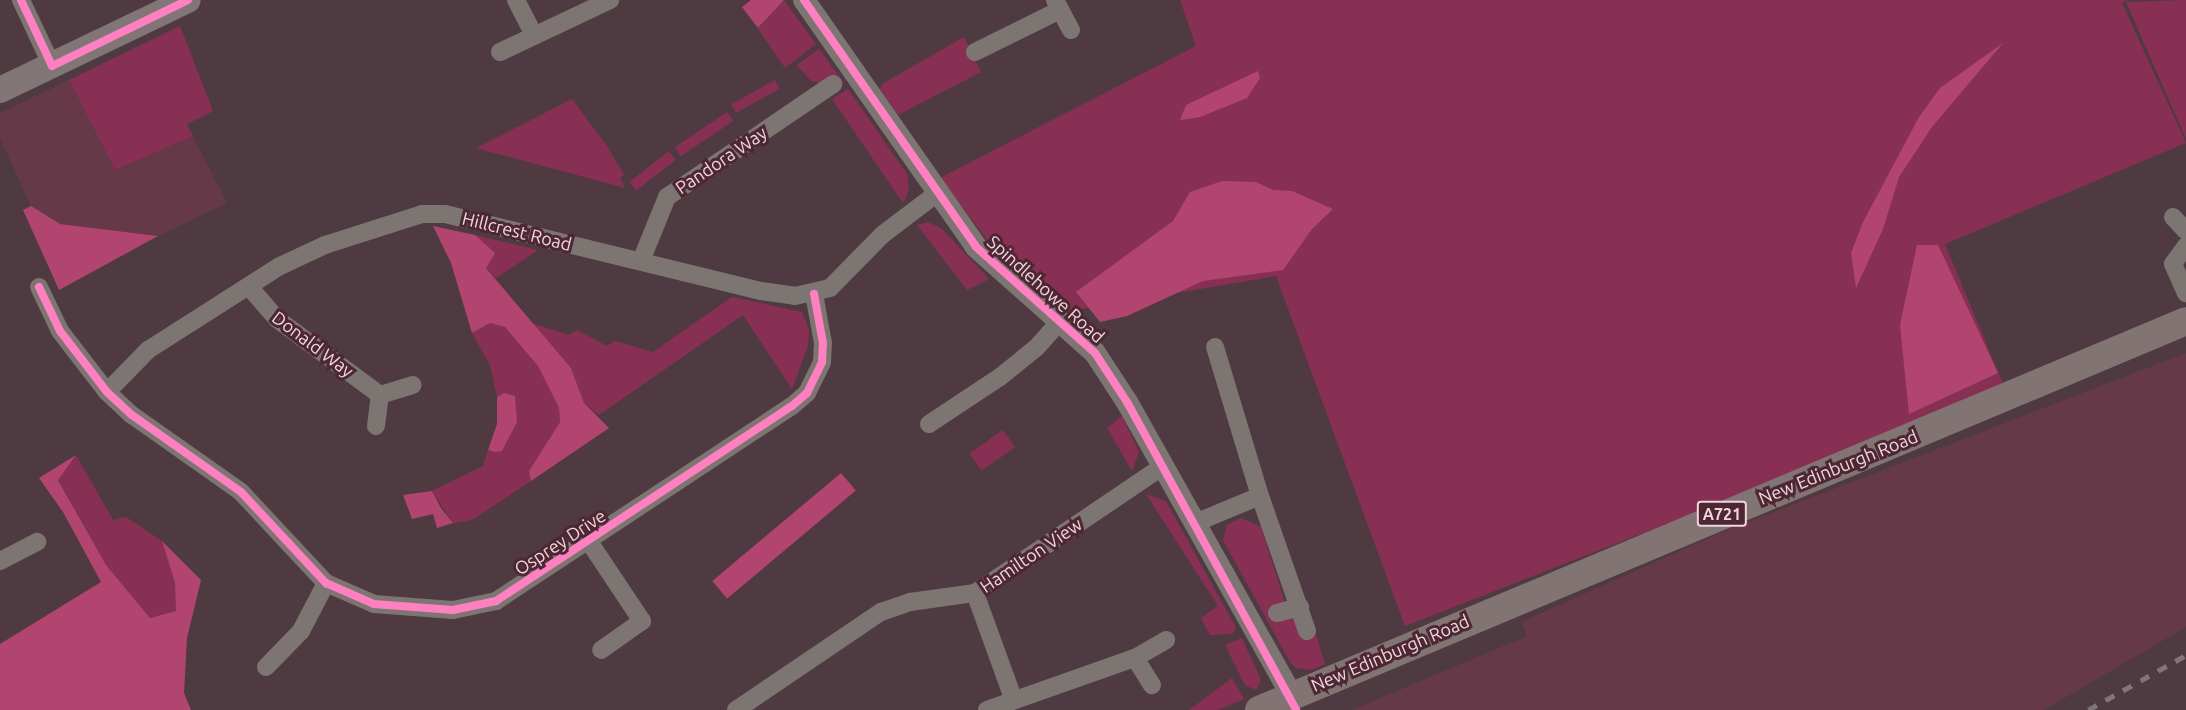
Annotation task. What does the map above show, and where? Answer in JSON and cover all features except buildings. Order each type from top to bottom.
[{"type":"main road","points":[[0,90],[188,0]]},
{"type":"main road","name":"New Edinburgh Road","points":[[1258,710],[1294,702],[2186,321]]},
{"type":"street","points":[[21,0],[52,66]]},
{"type":"street","points":[[516,0],[534,35]]},
{"type":"street","points":[[500,52],[610,0]]},
{"type":"street","name":"Spindlehowe Road","points":[[804,0],[936,194],[976,247],[1061,320],[1095,353],[1163,466],[1294,702]]},
{"type":"street","points":[[975,52],[1058,5],[1071,30]]},
{"type":"street","name":"Pandora Way","points":[[641,261],[667,197],[833,84]]},
{"type":"street","points":[[814,294],[846,275],[882,235],[936,194]]},
{"type":"street","name":"Hillcrest Road","points":[[107,392],[148,350],[250,288],[280,266],[325,245],[434,213],[761,291],[814,294]]},
{"type":"street","points":[[2173,217],[2186,231]]},
{"type":"street","points":[[2186,246],[2173,264],[2186,293]]},
{"type":"street","name":"Osprey Drive","points":[[39,287],[60,331],[107,392],[132,415],[247,498],[326,583],[374,604],[473,608],[496,601],[590,543],[807,393],[819,369],[824,343],[814,294]]},
{"type":"street","name":"Donald Way","points":[[250,288],[276,319],[380,395]]},
{"type":"street","points":[[929,424],[1000,377],[1036,348],[1061,320]]},
{"type":"street","points":[[1215,347],[1260,496],[1307,631]]},
{"type":"street","points":[[376,426],[380,395],[413,385]]},
{"type":"street","name":"Hamilton View","points":[[735,710],[881,612],[910,602],[975,593],[1163,466]]},
{"type":"street","points":[[1195,523],[1260,496]]},
{"type":"street","points":[[0,561],[37,543]]},
{"type":"street","points":[[590,543],[642,621],[601,650]]},
{"type":"street","points":[[266,667],[301,631],[326,583]]},
{"type":"street","points":[[975,593],[1012,698]]},
{"type":"street","points":[[1277,613],[1300,607]]},
{"type":"street","points":[[987,710],[1012,698],[1135,658],[1166,640]]},
{"type":"street","points":[[1135,658],[1152,685]]},
{"type":"shaded area","points":[[751,0],[784,0],[758,28],[742,7]]},
{"type":"shaded area","points":[[784,0],[816,44],[785,68],[758,29]]},
{"type":"shaded area","points":[[1180,0],[2128,0],[2122,3],[2186,143],[1945,244],[2003,384],[1864,447],[1405,626],[1276,276],[1065,312],[992,246],[940,178],[1196,46]]},
{"type":"shaded area","points":[[2186,0],[2186,139],[2126,2]]},
{"type":"shaded area","points":[[180,26],[213,111],[187,124],[193,136],[115,170],[69,80]]},
{"type":"shaded area","points":[[964,37],[981,72],[898,115],[880,89],[882,84]]},
{"type":"shaded area","points":[[2003,43],[1932,127],[1899,177],[1883,229],[1856,288],[1851,253],[1863,222],[1919,117],[1940,88]]},
{"type":"shaded area","points":[[819,49],[844,83],[839,87],[811,81],[797,65]]},
{"type":"shaded area","points":[[1258,71],[1260,78],[1247,98],[1200,117],[1180,120],[1186,105]]},
{"type":"shaded area","points":[[69,80],[115,170],[193,136],[227,203],[158,236],[60,224],[31,206],[0,138],[0,113]]},
{"type":"shaded area","points":[[775,80],[780,89],[736,113],[731,104]]},
{"type":"shaded area","points":[[848,89],[907,174],[909,190],[903,203],[832,99]]},
{"type":"shaded area","points":[[572,99],[607,146],[624,175],[620,178],[625,188],[476,148]]},
{"type":"shaded area","points":[[727,112],[733,121],[681,156],[675,147]]},
{"type":"shaded area","points":[[669,151],[676,160],[636,190],[630,182]]},
{"type":"shaded area","points":[[1222,181],[1256,182],[1273,190],[1292,191],[1333,209],[1312,229],[1283,270],[1203,281],[1127,316],[1100,322],[1076,292],[1173,221],[1190,192]]},
{"type":"shaded area","points":[[31,206],[60,224],[158,236],[59,290],[23,210]]},
{"type":"shaded area","points":[[928,222],[941,228],[989,279],[967,290],[917,225]]},
{"type":"shaded area","points":[[433,226],[475,235],[495,253],[486,268],[571,368],[584,403],[609,428],[531,481],[529,471],[560,422],[559,408],[538,366],[505,327],[490,323],[472,333],[451,263]]},
{"type":"shaded area","points":[[475,235],[538,250],[496,278],[486,268]]},
{"type":"shaded area","points":[[1917,245],[1938,245],[1998,373],[1909,414],[1900,325]]},
{"type":"shaded area","points":[[732,297],[802,312],[809,329],[808,346],[792,389],[743,315],[599,415],[584,403],[571,368],[531,323],[569,335],[577,330],[607,346],[615,341],[653,352]]},
{"type":"shaded area","points":[[490,323],[505,327],[538,366],[559,408],[560,422],[529,471],[531,481],[472,520],[453,523],[432,491],[483,466],[488,450],[502,451],[517,422],[504,393],[497,397],[490,365],[472,333]]},
{"type":"shaded area","points":[[2186,353],[2186,627],[2044,710],[1352,710],[1527,636],[1521,622],[1720,533]]},
{"type":"shaded area","points":[[504,393],[515,396],[517,422],[502,451],[495,452],[488,450],[497,424],[497,397]]},
{"type":"shaded area","points":[[1122,416],[1139,452],[1132,471],[1107,428]]},
{"type":"shaded area","points":[[1003,430],[1015,447],[981,471],[969,454]]},
{"type":"shaded area","points":[[76,455],[113,520],[126,517],[162,541],[175,583],[176,611],[150,618],[106,565],[58,479]]},
{"type":"shaded area","points":[[76,455],[58,480],[106,565],[150,618],[176,611],[175,583],[162,541],[201,580],[187,638],[184,693],[191,710],[0,710],[0,644],[101,582],[63,512],[39,478]]},
{"type":"shaded area","points":[[841,473],[856,491],[727,599],[712,581]]},
{"type":"shaded area","points":[[432,491],[441,508],[453,523],[437,528],[433,514],[412,519],[403,495]]},
{"type":"shaded area","points":[[1146,494],[1166,501],[1236,628],[1232,634],[1210,635],[1201,618],[1218,606]]},
{"type":"shaded area","points":[[1241,518],[1261,527],[1285,603],[1293,618],[1315,632],[1325,664],[1312,670],[1296,668],[1290,662],[1223,540],[1227,525]]},
{"type":"shaded area","points":[[1242,638],[1261,680],[1256,690],[1245,685],[1225,645]]},
{"type":"shaded area","points":[[1232,678],[1244,699],[1218,710],[1189,710]]},
{"type":"railway","points":[[2088,710],[2186,655]]},
{"type":"cycle path","points":[[21,0],[52,66],[188,0]]},
{"type":"cycle path","points":[[804,0],[976,247],[1095,353],[1127,402],[1296,710]]},
{"type":"cycle path","points":[[39,287],[60,331],[107,392],[132,415],[241,492],[326,583],[374,604],[453,610],[496,601],[792,406],[807,393],[822,362],[823,343],[814,294]]}]
